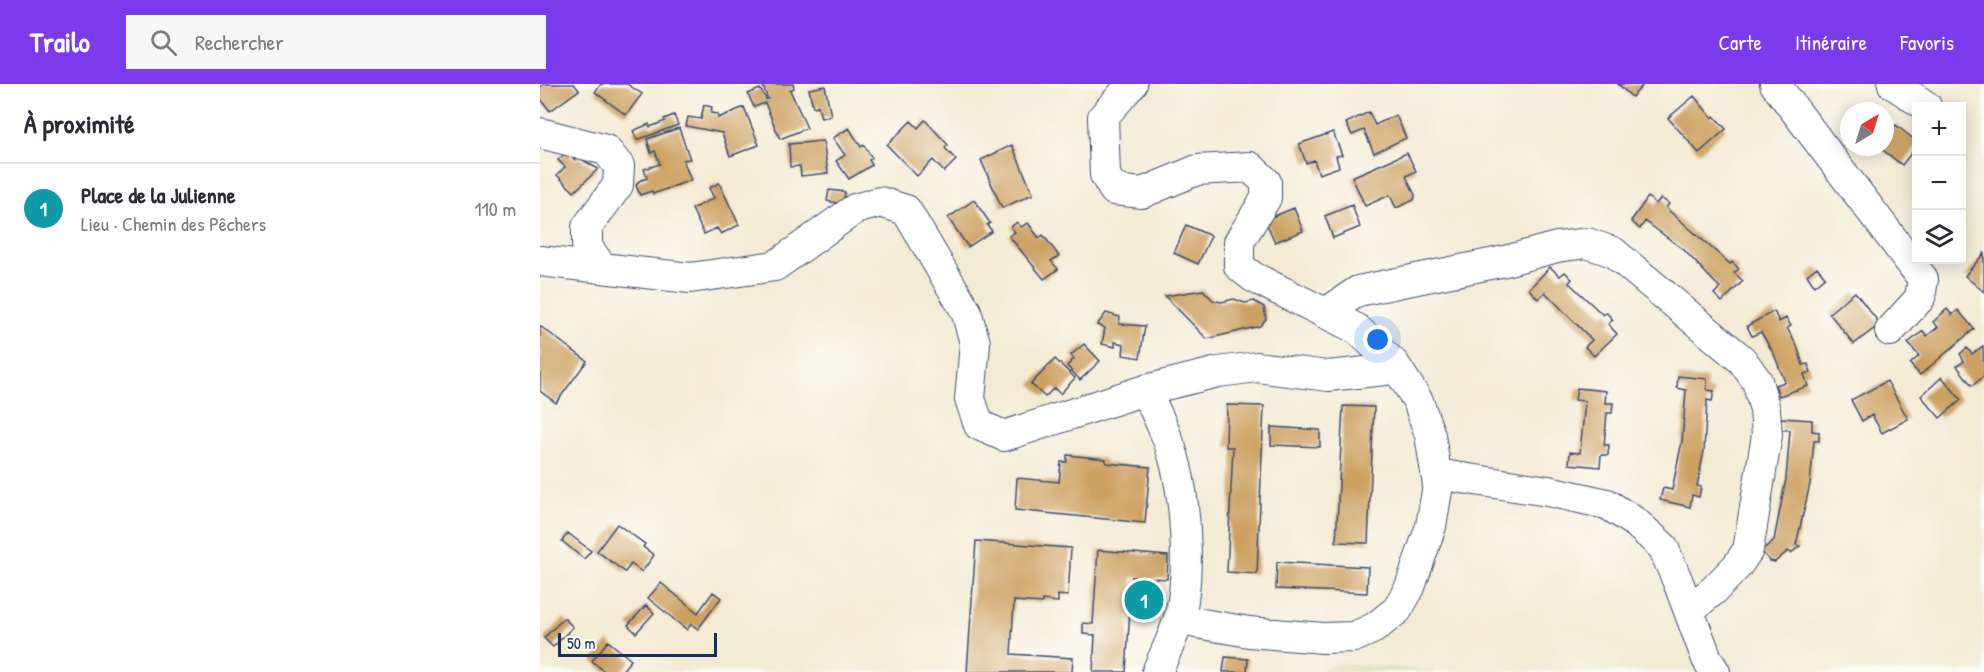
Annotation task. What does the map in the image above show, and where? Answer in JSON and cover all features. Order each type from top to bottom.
[{"type":"street","points":[[1132,84],[1103,117],[1105,175],[1114,190],[1142,193],[1197,170],[1250,168],[1266,182],[1266,198],[1239,242],[1239,266],[1253,277],[1357,329],[1395,364],[1418,401],[1430,435],[1438,485],[1431,526],[1410,587],[1397,610],[1374,628],[1354,637],[1323,638],[1249,632],[1179,620]]},
{"type":"street","points":[[1775,84],[1923,279],[1920,298],[1890,331]]},
{"type":"street","points":[[1893,84],[1920,102]]},
{"type":"street","points":[[540,133],[606,150],[619,166],[618,185],[587,227],[587,247],[601,267]]},
{"type":"street","points":[[540,261],[690,278],[775,266],[855,209],[880,202],[906,210],[966,311],[975,342],[970,399],[979,425],[1004,436],[1145,390],[1218,372],[1257,367],[1328,376],[1385,370],[1395,364]]},
{"type":"street","points":[[1326,313],[1358,291],[1505,261],[1557,247],[1587,243],[1613,252],[1742,360],[1757,381],[1765,410],[1767,435],[1748,550],[1737,566],[1714,590],[1689,610]]},
{"type":"street","points":[[1145,390],[1158,415],[1176,465],[1184,518],[1185,573],[1179,620],[1157,672]]},
{"type":"street","points":[[1436,474],[1538,489],[1607,504],[1635,522],[1662,547],[1707,659],[1715,672]]},
{"type":"shaded area","points":[[1336,663],[1448,672],[1319,672]]},
{"type":"building","points":[[544,84],[574,84],[579,90],[550,111],[540,98],[540,87]]},
{"type":"building","points":[[601,84],[627,84],[642,94],[626,115],[595,92]]},
{"type":"building","points":[[793,84],[794,88],[790,90],[807,128],[780,139],[765,103],[754,107],[748,94],[760,89],[768,99],[763,86]]},
{"type":"building","points":[[1618,84],[1644,84],[1632,97]]},
{"type":"building","points":[[825,86],[831,116],[821,118],[818,106],[813,107],[809,89]]},
{"type":"building","points":[[1694,96],[1712,118],[1714,116],[1726,129],[1699,153],[1668,118]]},
{"type":"building","points":[[704,105],[712,107],[711,113],[718,114],[718,118],[744,107],[759,145],[730,156],[722,133],[686,126],[688,117],[701,119]]},
{"type":"building","points":[[1369,112],[1375,125],[1396,115],[1406,138],[1374,153],[1364,130],[1352,135],[1346,123]]},
{"type":"building","points":[[674,115],[678,125],[637,140],[633,131],[649,124],[650,127]]},
{"type":"building","points":[[925,120],[948,145],[945,148],[956,160],[944,172],[933,160],[917,176],[887,145],[911,121],[918,128]]},
{"type":"building","points":[[1896,125],[1912,138],[1912,152],[1902,165],[1890,156],[1894,156],[1894,127]]},
{"type":"building","points":[[679,128],[690,159],[683,160],[691,180],[653,194],[652,191],[640,195],[636,185],[647,178],[644,169],[660,164],[655,151],[651,153],[647,139]]},
{"type":"building","points":[[849,128],[861,147],[864,145],[872,158],[869,160],[872,165],[849,179],[836,161],[845,155],[833,138]]},
{"type":"building","points":[[1333,132],[1342,155],[1336,156],[1339,167],[1319,174],[1314,160],[1306,163],[1299,144]]},
{"type":"building","points":[[823,141],[828,173],[801,176],[800,166],[790,167],[789,144]]},
{"type":"building","points":[[1012,145],[1033,194],[1002,208],[981,160]]},
{"type":"building","points":[[567,152],[575,160],[578,157],[598,169],[574,192],[557,175],[565,167],[558,160]]},
{"type":"building","points":[[1407,153],[1416,171],[1406,176],[1415,195],[1414,200],[1396,208],[1390,195],[1365,206],[1352,177]]},
{"type":"building","points":[[719,183],[739,225],[721,234],[717,228],[704,234],[692,209],[714,198],[709,188]]},
{"type":"building","points":[[829,190],[845,192],[843,204],[827,201]]},
{"type":"building","points":[[1648,197],[1656,204],[1661,198],[1669,204],[1666,208],[1730,264],[1732,262],[1739,269],[1734,273],[1743,281],[1722,302],[1714,294],[1720,288],[1684,250],[1645,221],[1640,229],[1631,221]]},
{"type":"building","points":[[974,200],[990,223],[987,225],[992,231],[968,247],[948,218]]},
{"type":"building","points":[[1352,205],[1360,227],[1333,238],[1325,216]]},
{"type":"building","points":[[1294,208],[1303,231],[1275,242],[1265,220]]},
{"type":"building","points":[[1017,222],[1021,227],[1028,223],[1039,238],[1043,235],[1059,256],[1051,261],[1058,269],[1044,279],[1009,236],[1015,232],[1011,227]]},
{"type":"building","points":[[1186,225],[1211,236],[1198,264],[1174,253]]},
{"type":"building","points":[[1984,253],[1984,292],[1965,276]]},
{"type":"building","points":[[1550,267],[1560,276],[1565,272],[1572,279],[1569,283],[1603,315],[1606,312],[1613,320],[1608,324],[1617,334],[1594,356],[1585,347],[1592,340],[1545,292],[1538,299],[1529,289]]},
{"type":"building","points":[[1817,267],[1825,277],[1814,286],[1807,275]]},
{"type":"building","points":[[1203,290],[1213,300],[1221,302],[1234,299],[1245,303],[1254,301],[1264,307],[1266,319],[1260,326],[1207,339],[1165,296]]},
{"type":"building","points":[[1855,292],[1880,324],[1854,344],[1829,313]]},
{"type":"building","points":[[1947,309],[1952,315],[1958,310],[1974,329],[1920,375],[1910,364],[1919,356],[1908,343],[1923,331],[1927,336],[1938,327],[1933,322]]},
{"type":"building","points":[[1774,311],[1779,322],[1786,318],[1791,326],[1787,328],[1797,346],[1803,365],[1808,364],[1811,372],[1804,374],[1808,386],[1779,396],[1775,385],[1785,382],[1774,354],[1761,332],[1752,336],[1747,326]]},
{"type":"building","points":[[1106,313],[1120,317],[1119,324],[1145,326],[1140,358],[1123,355],[1124,344],[1115,342],[1115,347],[1102,344],[1105,328],[1097,325]]},
{"type":"building","points":[[540,326],[587,361],[556,403],[540,391]]},
{"type":"building","points":[[1084,344],[1100,361],[1080,380],[1067,366],[1074,359],[1071,355]]},
{"type":"building","points":[[1983,346],[1984,376],[1972,386],[1957,366],[1964,361],[1960,354],[1967,348],[1972,354]]},
{"type":"building","points":[[1055,359],[1075,378],[1060,394],[1054,388],[1045,397],[1031,384]]},
{"type":"building","points":[[1678,376],[1707,379],[1707,390],[1714,391],[1712,401],[1707,400],[1704,451],[1697,486],[1701,487],[1699,497],[1692,495],[1690,507],[1660,500],[1663,488],[1672,490],[1682,441],[1686,390],[1677,388]]},
{"type":"building","points":[[1942,377],[1961,400],[1940,418],[1921,396]]},
{"type":"building","points":[[1887,381],[1908,419],[1882,433],[1872,415],[1862,421],[1851,400]]},
{"type":"building","points":[[1577,388],[1606,391],[1605,403],[1613,403],[1612,413],[1607,413],[1604,445],[1609,445],[1608,455],[1601,455],[1600,467],[1569,464],[1570,452],[1580,453],[1585,401],[1575,400]]},
{"type":"building","points":[[1227,405],[1264,406],[1257,574],[1227,572],[1233,447],[1226,447]]},
{"type":"building","points":[[1343,406],[1374,407],[1368,543],[1336,542]]},
{"type":"building","points":[[1781,418],[1812,420],[1812,431],[1819,432],[1819,441],[1814,441],[1810,484],[1796,545],[1800,546],[1791,553],[1788,551],[1775,562],[1770,561],[1761,551],[1774,540],[1786,479],[1790,430],[1780,430]]},
{"type":"building","points":[[1271,427],[1320,430],[1320,447],[1271,445]]},
{"type":"building","points":[[1067,455],[1106,459],[1106,463],[1150,467],[1145,523],[1015,510],[1017,478],[1059,482],[1061,462],[1067,462]]},
{"type":"building","points":[[617,524],[645,544],[643,547],[654,555],[642,572],[631,564],[625,572],[597,551]]},
{"type":"building","points":[[568,533],[591,551],[584,559],[562,541]]},
{"type":"building","points":[[976,541],[1071,548],[1068,596],[1058,595],[1058,602],[1014,601],[1011,654],[1073,658],[1072,672],[967,672]]},
{"type":"building","points":[[1098,550],[1168,556],[1167,579],[1132,577],[1126,672],[1093,672],[1095,635],[1083,634],[1083,623],[1093,624]]},
{"type":"building","points":[[1277,562],[1368,567],[1367,593],[1276,589]]},
{"type":"building","points":[[661,583],[698,613],[713,592],[721,598],[698,629],[691,624],[687,630],[648,598]]},
{"type":"building","points":[[646,605],[654,613],[636,633],[628,625]]},
{"type":"building","points":[[564,618],[573,627],[553,647],[544,638]]},
{"type":"building","points":[[608,641],[631,660],[621,672],[605,672],[592,661]]},
{"type":"building","points":[[1225,657],[1248,659],[1247,672],[1223,672]]},
{"type":"place","name":"Place de la Julienne","points":[[1144,600]]}]
